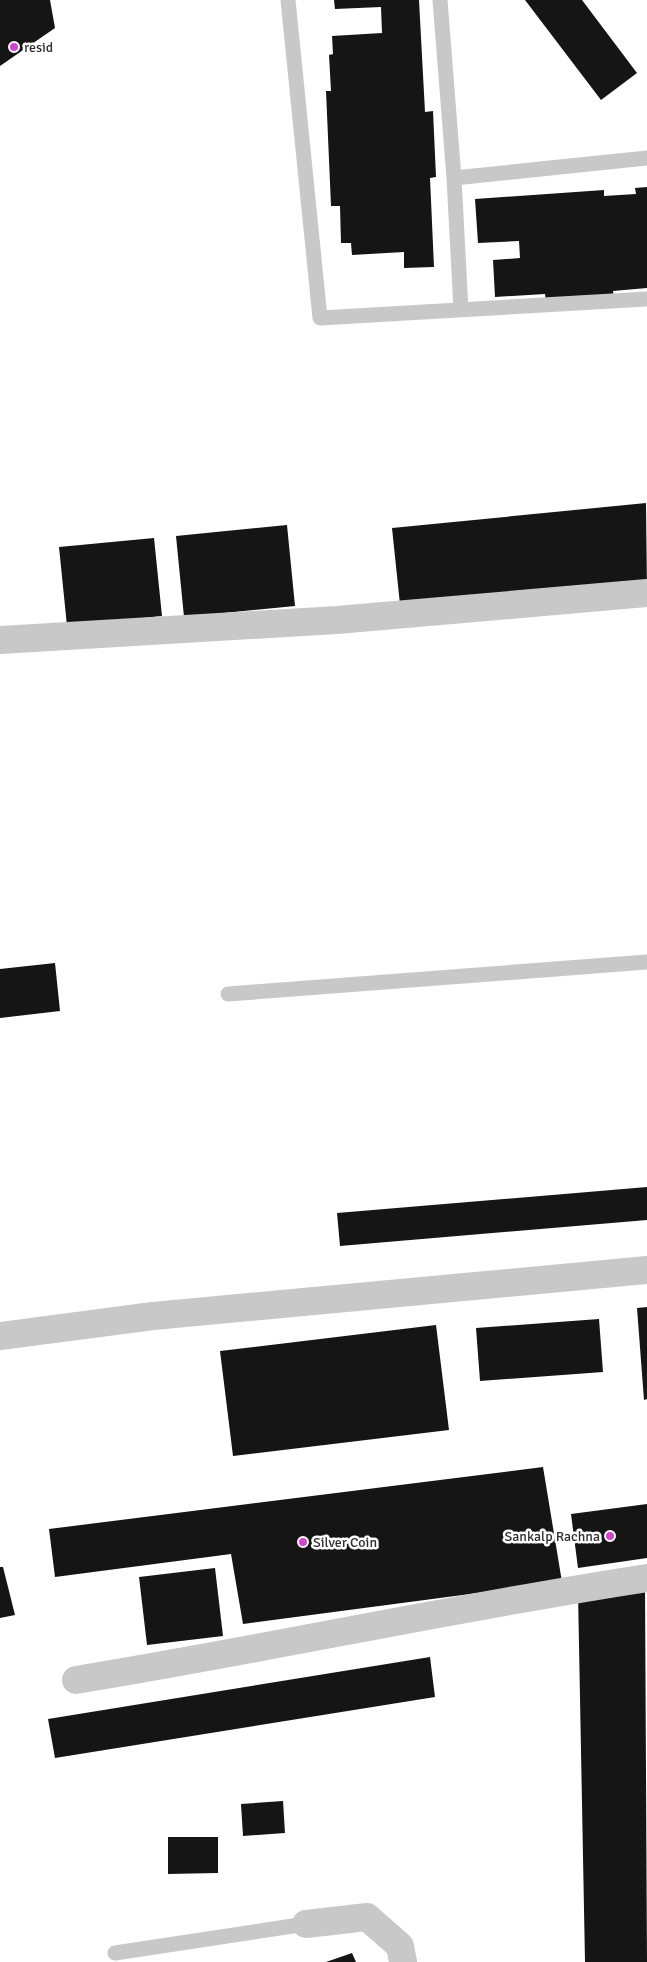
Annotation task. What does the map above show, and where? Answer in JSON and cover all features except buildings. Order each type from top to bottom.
[{"type":"street","points":[[0,640],[337,620],[647,593]]},
{"type":"street","points":[[0,1336],[153,1316],[647,1270]]},
{"type":"street","points":[[76,1680],[204,1659],[541,1594],[647,1578]]},
{"type":"street","points":[[306,1924],[367,1917],[400,1946],[403,1962]]},
{"type":"lane","points":[[288,0],[320,318],[647,299]]},
{"type":"lane","points":[[440,0],[454,178],[461,310]]},
{"type":"lane","points":[[454,178],[647,158]]},
{"type":"lane","points":[[228,994],[647,962]]},
{"type":"lane","points":[[115,1953],[306,1924]]},
{"type":"place","name":"resid","points":[[14,47]]},
{"type":"place","name":"Sankalp Rachna","points":[[610,1536]]},
{"type":"place","name":"Silver Coin","points":[[303,1542]]}]
